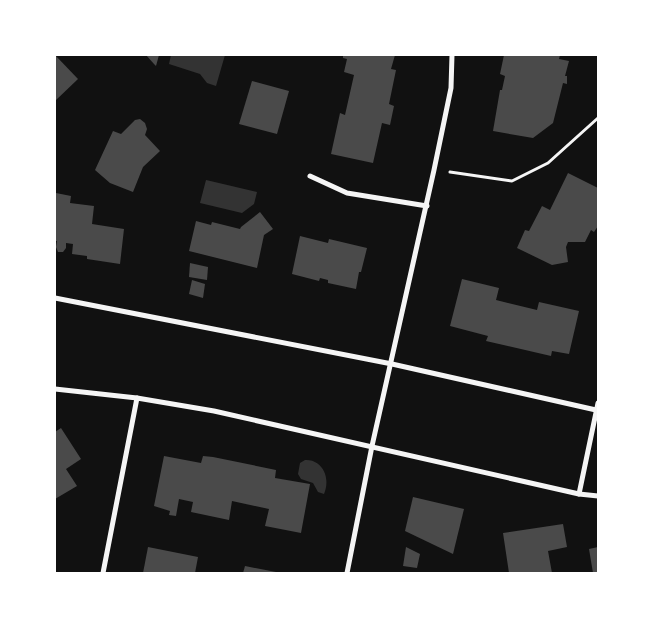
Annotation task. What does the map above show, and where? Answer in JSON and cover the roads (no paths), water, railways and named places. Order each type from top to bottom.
[{"type":"street","points":[[347,573],[372,446],[427,206],[451,88],[452,55]]},
{"type":"street","points":[[310,176],[347,193],[427,206]]},
{"type":"street","points":[[55,298],[392,364],[596,410]]},
{"type":"street","points":[[55,389],[137,398],[214,411],[580,494],[598,496]]},
{"type":"street","points":[[103,573],[137,398]]},
{"type":"street","points":[[580,494],[598,403]]}]
